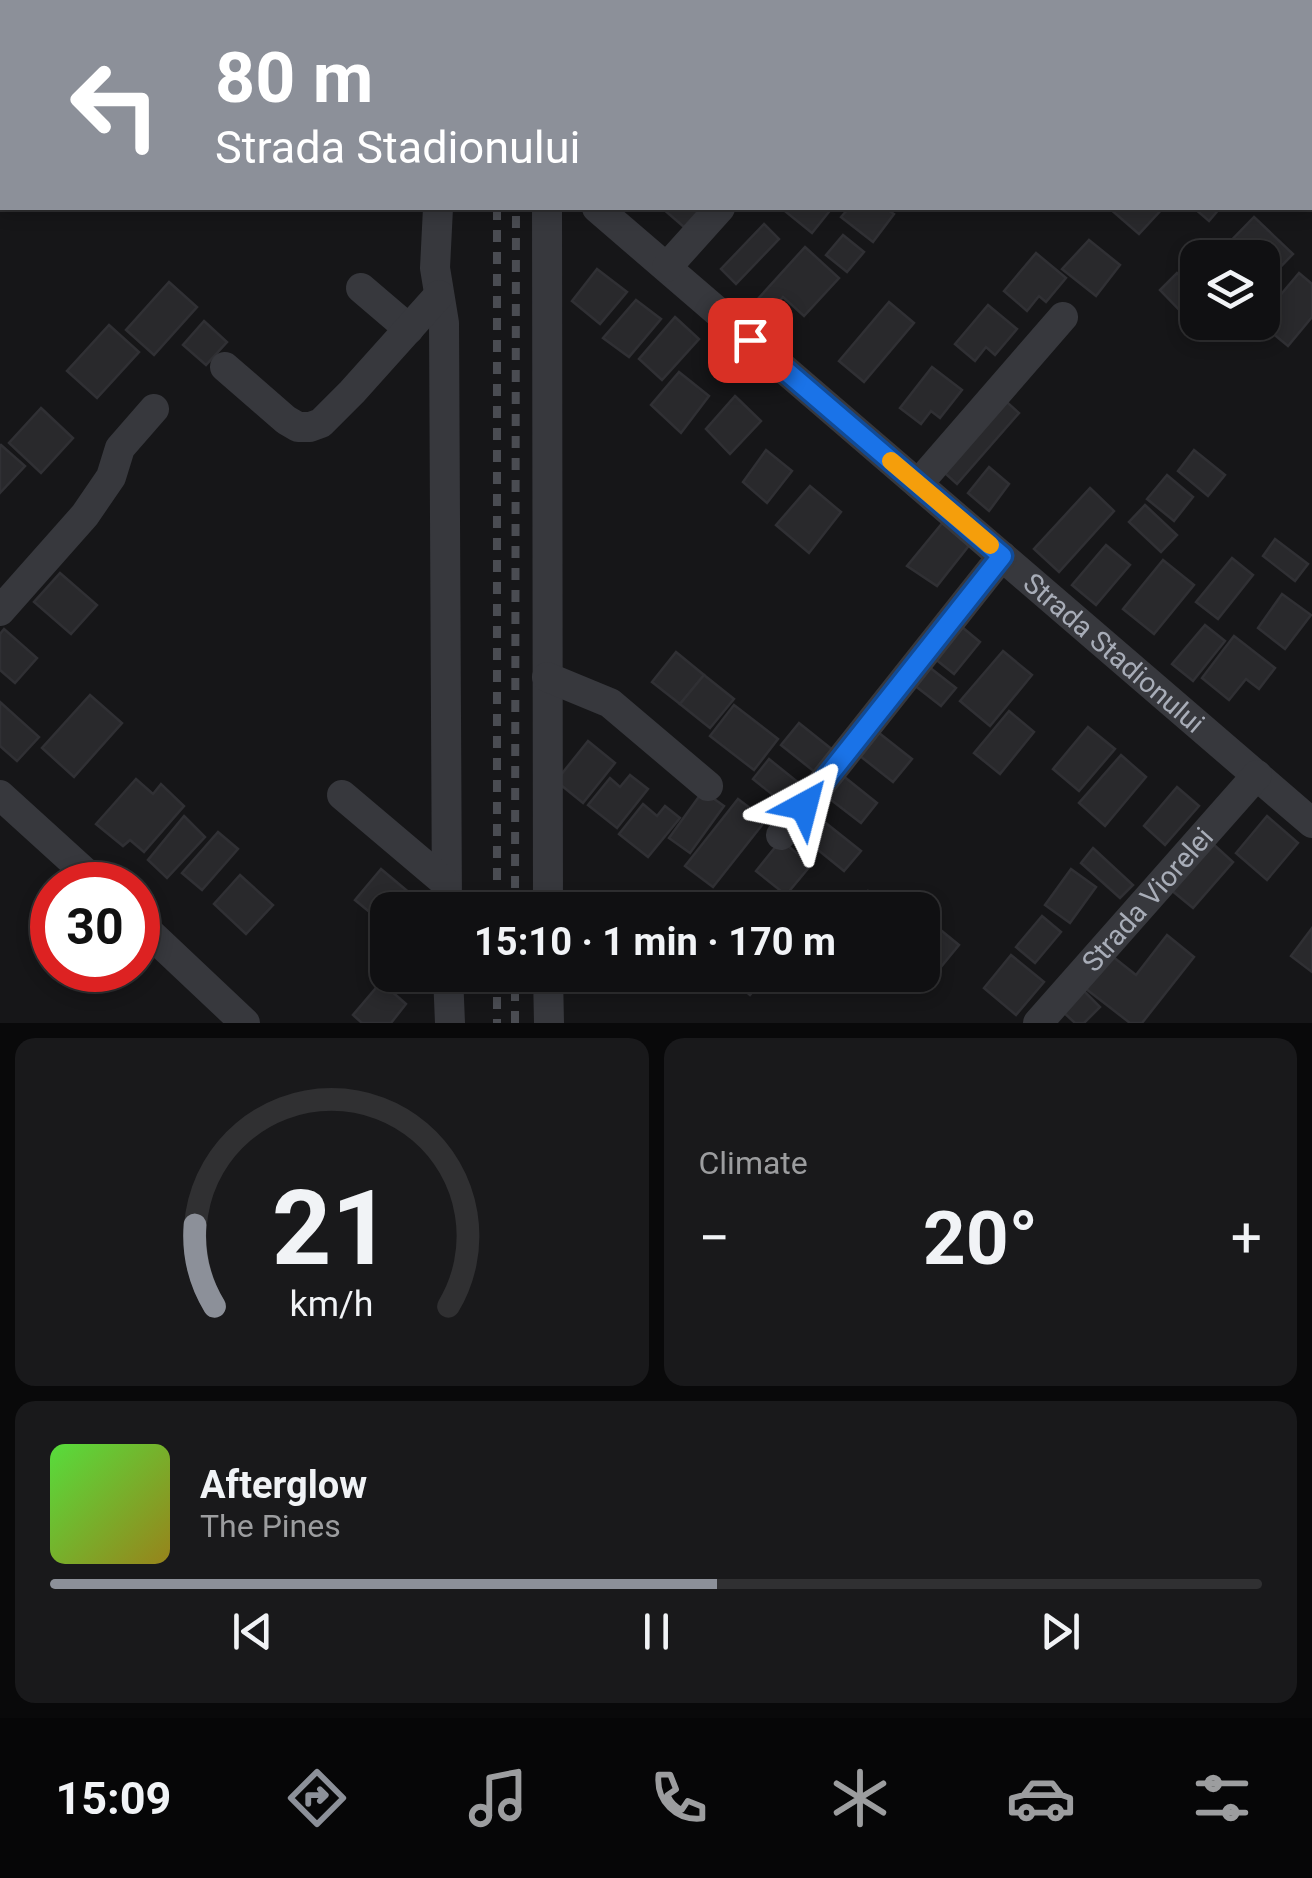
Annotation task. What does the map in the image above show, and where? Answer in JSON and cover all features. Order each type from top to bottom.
[{"type":"street","points":[[438,210],[435,268],[444,323],[446,892]]},
{"type":"street","points":[[547,210],[548,892]]},
{"type":"street","name":"Strada Stadionului","points":[[599,210],[1312,822]]},
{"type":"street","points":[[667,267],[718,210]]},
{"type":"street","points":[[360,288],[409,329]]},
{"type":"street","points":[[225,367],[286,420],[298,427],[310,427],[321,423],[440,295]]},
{"type":"street","points":[[918,484],[1063,317]]},
{"type":"street","points":[[0,611],[86,515],[111,477],[120,448],[154,409]]},
{"type":"street","points":[[782,834],[1002,556]]},
{"type":"street","points":[[547,677],[610,703],[708,786]]},
{"type":"street","name":"Strada Viorelei","points":[[1038,1023],[1257,775]]},
{"type":"street","points":[[0,795],[73,862]]},
{"type":"street","points":[[342,795],[441,892]]},
{"type":"street","points":[[160,943],[245,1023]]},
{"type":"street","points":[[449,992],[450,1023]]},
{"type":"street","points":[[548,992],[549,1023]]},
{"type":"building","points":[[664,210],[699,210],[684,227]]},
{"type":"building","points":[[788,210],[830,210],[812,233]]},
{"type":"building","points":[[847,210],[888,210],[894,214],[873,242],[841,217]]},
{"type":"building","points":[[1111,210],[1161,210],[1139,234]]},
{"type":"building","points":[[1196,210],[1218,210],[1209,221]]},
{"type":"building","points":[[1254,217],[1278,240],[1232,240]]},
{"type":"building","points":[[764,224],[779,239],[736,284],[721,269]]},
{"type":"building","points":[[843,235],[864,252],[847,272],[826,255]]},
{"type":"building","points":[[1089,240],[1120,265],[1096,296],[1062,269]]},
{"type":"building","points":[[1280,242],[1293,254],[1280,267]]},
{"type":"building","points":[[805,247],[839,278],[804,316],[783,297],[770,311],[757,300]]},
{"type":"building","points":[[1036,253],[1066,278],[1046,302],[1039,296],[1027,311],[1004,291]]},
{"type":"building","points":[[597,269],[627,292],[600,324],[572,301]]},
{"type":"building","points":[[1177,273],[1180,276],[1180,311],[1160,290]]},
{"type":"building","points":[[1299,273],[1312,284],[1312,317],[1288,346],[1280,339],[1280,296]]},
{"type":"building","points":[[169,282],[197,307],[154,355],[126,330]]},
{"type":"building","points":[[636,300],[661,319],[629,357],[603,338]]},
{"type":"building","points":[[889,302],[914,323],[864,382],[839,361]]},
{"type":"building","points":[[988,305],[1017,329],[995,355],[986,347],[975,361],[955,344]]},
{"type":"building","points":[[675,317],[699,339],[662,380],[639,359]]},
{"type":"building","points":[[204,321],[227,342],[206,365],[183,345]]},
{"type":"building","points":[[109,325],[139,352],[97,398],[67,371]]},
{"type":"building","points":[[932,367],[962,390],[940,418],[931,411],[921,424],[900,408]]},
{"type":"building","points":[[679,372],[709,396],[681,433],[651,405]]},
{"type":"building","points":[[735,396],[761,421],[730,454],[706,429]]},
{"type":"building","points":[[1000,396],[1019,413],[957,484],[938,467]]},
{"type":"building","points":[[41,408],[73,438],[41,473],[9,443]]},
{"type":"building","points":[[0,446],[25,466],[0,493]]},
{"type":"building","points":[[766,450],[792,471],[767,503],[743,482]]},
{"type":"building","points":[[1194,450],[1225,475],[1208,496],[1178,471]]},
{"type":"building","points":[[989,467],[1009,484],[989,511],[968,493]]},
{"type":"building","points":[[1167,475],[1193,497],[1174,521],[1147,499]]},
{"type":"building","points":[[810,486],[841,512],[809,553],[776,525]]},
{"type":"building","points":[[1090,488],[1114,511],[1059,572],[1034,549]]},
{"type":"building","points":[[1145,505],[1177,535],[1161,552],[1129,522]]},
{"type":"building","points":[[944,521],[971,543],[937,586],[907,566]]},
{"type":"building","points":[[1275,539],[1308,564],[1295,581],[1263,556]]},
{"type":"building","points":[[1106,545],[1130,565],[1096,605],[1072,585]]},
{"type":"building","points":[[1232,558],[1253,575],[1218,619],[1196,602]]},
{"type":"building","points":[[1163,560],[1194,585],[1154,634],[1123,609]]},
{"type":"building","points":[[60,573],[97,605],[71,634],[34,602]]},
{"type":"building","points":[[1282,594],[1311,615],[1285,649],[1258,628]]},
{"type":"building","points":[[956,622],[980,642],[954,674],[929,654]]},
{"type":"building","points":[[1205,625],[1225,641],[1193,681],[1172,664]]},
{"type":"building","points":[[4,629],[37,658],[15,683],[0,670],[0,634]]},
{"type":"building","points":[[1234,636],[1275,668],[1259,689],[1246,679],[1229,700],[1202,678]]},
{"type":"building","points":[[1003,651],[1032,675],[990,726],[960,701]]},
{"type":"building","points":[[676,652],[704,675],[680,704],[652,682]]},
{"type":"building","points":[[924,663],[956,688],[941,706],[909,681]]},
{"type":"building","points":[[704,675],[734,699],[710,728],[680,704]]},
{"type":"building","points":[[90,695],[122,723],[74,777],[42,748]]},
{"type":"building","points":[[0,702],[39,737],[17,761],[0,746]]},
{"type":"building","points":[[734,705],[778,739],[754,770],[710,736]]},
{"type":"building","points":[[1009,711],[1034,732],[1000,774],[974,753]]},
{"type":"building","points":[[799,723],[834,751],[816,773],[781,745]]},
{"type":"building","points":[[1088,727],[1115,749],[1079,791],[1053,769]]},
{"type":"building","points":[[874,729],[912,759],[893,782],[855,752]]},
{"type":"building","points":[[588,741],[615,763],[583,803],[556,781]]},
{"type":"building","points":[[1121,755],[1146,777],[1105,826],[1079,803]]},
{"type":"building","points":[[769,759],[805,788],[789,808],[753,779]]},
{"type":"building","points":[[630,775],[648,789],[617,828],[588,805],[610,778],[620,787]]},
{"type":"building","points":[[842,775],[877,803],[861,823],[826,796]]},
{"type":"building","points":[[136,779],[153,794],[161,784],[184,806],[144,852],[130,840],[123,846],[96,824]]},
{"type":"building","points":[[1177,787],[1199,806],[1165,845],[1144,826]]},
{"type":"building","points":[[703,791],[724,806],[690,853],[669,838]]},
{"type":"building","points":[[738,799],[766,820],[713,887],[685,866]]},
{"type":"building","points":[[643,804],[657,816],[665,806],[680,818],[648,857],[619,834]]},
{"type":"building","points":[[812,812],[861,851],[844,871],[796,832]]},
{"type":"building","points":[[184,816],[205,837],[167,878],[160,871],[160,862],[148,860]]},
{"type":"building","points":[[1267,816],[1298,843],[1267,880],[1236,853]]},
{"type":"building","points":[[218,832],[238,849],[202,890],[182,873]]},
{"type":"building","points":[[781,840],[811,865],[788,892],[782,892],[756,871]]},
{"type":"building","points":[[1212,843],[1233,862],[1193,908],[1170,889]]},
{"type":"building","points":[[1093,848],[1133,885],[1120,898],[1081,863]]},
{"type":"building","points":[[381,869],[408,892],[370,892],[370,912],[355,900]]},
{"type":"building","points":[[1071,869],[1096,887],[1070,923],[1045,905]]},
{"type":"building","points":[[240,875],[273,905],[246,934],[214,904]]},
{"type":"building","points":[[1042,916],[1061,932],[1035,963],[1016,947]]},
{"type":"building","points":[[1312,928],[1312,972],[1291,956]]},
{"type":"building","points":[[940,930],[959,945],[940,968]]},
{"type":"building","points":[[1167,935],[1194,957],[1142,1023],[1130,1023],[1081,985],[1107,952],[1136,975]]},
{"type":"building","points":[[1011,955],[1044,982],[1016,1015],[984,988]]},
{"type":"building","points":[[1081,988],[1100,1007],[1084,1023],[1075,1023],[1060,1009]]},
{"type":"building","points":[[373,992],[392,992],[406,1004],[391,1023],[362,1023],[353,1015]]},
{"type":"railway","points":[[497,210],[497,892]]},
{"type":"railway","points":[[515,892],[516,210]]},
{"type":"railway","points":[[497,992],[497,1023]]},
{"type":"railway","points":[[515,992],[515,1023]]},
{"type":"slow traffic","points":[[891,461],[990,545]]},
{"type":"route","points":[[750,340],[1002,556],[804,806]]}]
